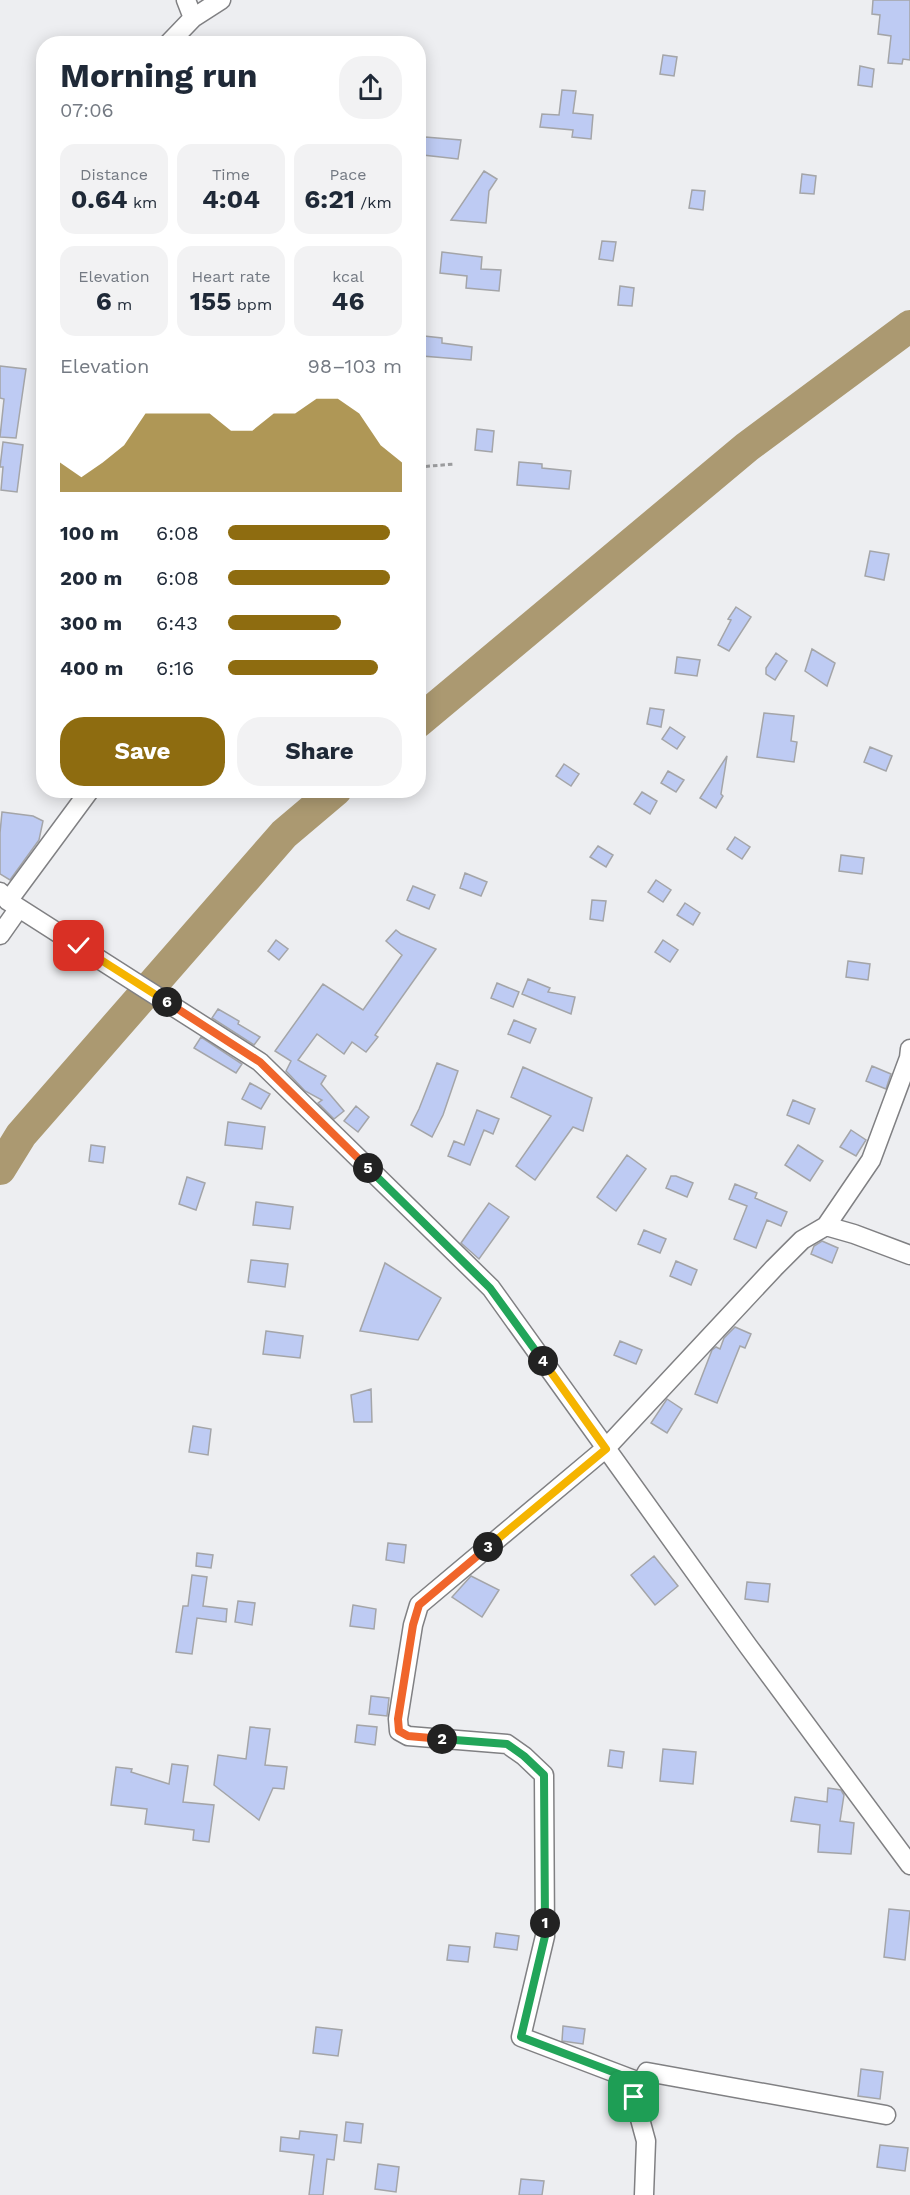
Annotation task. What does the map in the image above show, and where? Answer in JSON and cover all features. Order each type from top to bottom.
[{"type":"street","points":[[186,0],[193,18]]},
{"type":"street","points":[[176,36],[193,18],[221,0]]},
{"type":"street","points":[[0,935],[9,900],[84,798]]},
{"type":"street","points":[[9,900],[260,1062],[490,1288],[910,1865]]},
{"type":"street","points":[[642,2083],[521,2037],[545,1936],[544,1775],[507,1744],[408,1736],[399,1731],[398,1719],[413,1625],[419,1605],[606,1449],[774,1268],[802,1240],[826,1226],[871,1160],[909,1058],[910,1049]]},
{"type":"street","points":[[826,1226],[910,1255]]},
{"type":"street","points":[[644,2195],[646,2141],[634,2097],[647,2072],[886,2115]]},
{"type":"path","points":[[426,466],[455,464]]},
{"type":"building","points":[[873,0],[910,0],[910,60],[903,59],[902,64],[888,63],[891,36],[878,34],[880,15],[872,14]]},
{"type":"building","points":[[663,55],[677,57],[674,76],[660,74]]},
{"type":"building","points":[[860,66],[874,69],[872,87],[858,85]]},
{"type":"building","points":[[562,90],[576,91],[573,113],[593,115],[591,139],[572,137],[573,130],[540,127],[542,114],[559,115]]},
{"type":"building","points":[[426,137],[461,140],[458,159],[426,155]]},
{"type":"building","points":[[484,171],[497,179],[489,191],[486,223],[451,220]]},
{"type":"building","points":[[802,174],[816,176],[814,194],[800,193]]},
{"type":"building","points":[[692,190],[705,191],[703,210],[689,208]]},
{"type":"building","points":[[602,241],[616,242],[613,261],[599,259]]},
{"type":"building","points":[[442,252],[482,257],[481,269],[501,270],[499,291],[466,288],[467,276],[440,273]]},
{"type":"building","points":[[620,286],[634,288],[632,306],[618,305]]},
{"type":"building","points":[[426,336],[442,338],[442,343],[472,347],[471,360],[426,356]]},
{"type":"building","points":[[0,366],[26,369],[16,438],[0,437],[4,399],[0,398]]},
{"type":"building","points":[[477,429],[494,431],[492,452],[475,450]]},
{"type":"building","points":[[3,442],[23,445],[17,492],[1,490],[3,467],[0,467]]},
{"type":"building","points":[[519,462],[542,464],[542,468],[571,471],[569,489],[517,485]]},
{"type":"building","points":[[870,551],[889,554],[884,580],[865,576]]},
{"type":"building","points":[[736,607],[751,617],[729,651],[718,645],[731,620],[728,619]]},
{"type":"building","points":[[812,649],[835,663],[827,686],[805,671]]},
{"type":"building","points":[[776,653],[787,661],[775,680],[766,674],[766,668]]},
{"type":"building","points":[[677,657],[700,660],[697,676],[675,673]]},
{"type":"building","points":[[650,708],[664,710],[661,727],[647,724]]},
{"type":"building","points":[[764,713],[794,716],[791,741],[797,742],[794,762],[757,757]]},
{"type":"building","points":[[670,727],[685,737],[677,749],[662,739]]},
{"type":"building","points":[[870,747],[892,756],[886,771],[864,762]]},
{"type":"building","points":[[727,756],[721,794],[723,796],[716,808],[700,798]]},
{"type":"building","points":[[564,764],[579,774],[571,786],[556,776]]},
{"type":"building","points":[[668,771],[684,780],[676,792],[661,783]]},
{"type":"building","points":[[642,792],[657,801],[650,814],[634,804]]},
{"type":"building","points":[[2,812],[33,816],[43,821],[39,840],[10,880],[0,874]]},
{"type":"building","points":[[735,837],[750,847],[742,859],[727,849]]},
{"type":"building","points":[[598,846],[613,855],[606,867],[590,857]]},
{"type":"building","points":[[841,855],[864,858],[862,874],[839,871]]},
{"type":"building","points":[[465,873],[487,882],[481,896],[460,888]]},
{"type":"building","points":[[656,880],[671,890],[663,902],[648,892]]},
{"type":"building","points":[[413,886],[435,895],[429,909],[407,900]]},
{"type":"building","points":[[592,900],[606,901],[603,921],[590,919]]},
{"type":"building","points":[[685,903],[700,913],[693,925],[677,915]]},
{"type":"building","points":[[396,930],[436,949],[375,1035],[378,1037],[366,1052],[352,1042],[344,1054],[317,1034],[298,1060],[326,1076],[321,1084],[344,1111],[334,1119],[318,1103],[322,1100],[305,1091],[286,1071],[291,1061],[275,1051],[323,984],[363,1010],[402,955],[386,941]]},
{"type":"building","points":[[276,940],[288,949],[279,960],[268,951]]},
{"type":"building","points":[[663,940],[678,950],[670,962],[655,952]]},
{"type":"building","points":[[848,961],[870,964],[868,980],[846,977]]},
{"type":"building","points":[[528,979],[550,988],[548,992],[575,997],[571,1014],[522,994]]},
{"type":"building","points":[[497,983],[519,992],[513,1007],[491,998]]},
{"type":"building","points":[[218,1009],[260,1037],[254,1045],[212,1018]]},
{"type":"building","points":[[514,1020],[536,1029],[530,1043],[508,1034]]},
{"type":"building","points":[[201,1037],[242,1064],[236,1073],[194,1048]]},
{"type":"building","points":[[437,1063],[458,1071],[443,1115],[432,1137],[411,1125]]},
{"type":"building","points":[[872,1066],[891,1074],[886,1089],[866,1081]]},
{"type":"building","points":[[523,1067],[592,1098],[583,1131],[573,1127],[535,1180],[516,1166],[551,1116],[511,1097]]},
{"type":"building","points":[[250,1083],[270,1094],[261,1109],[242,1099]]},
{"type":"building","points":[[793,1100],[815,1109],[809,1124],[787,1115]]},
{"type":"building","points":[[356,1106],[369,1117],[358,1132],[344,1121]]},
{"type":"building","points":[[477,1110],[499,1119],[493,1134],[484,1130],[470,1165],[448,1156],[454,1141],[464,1145]]},
{"type":"building","points":[[228,1122],[265,1127],[262,1149],[225,1145]]},
{"type":"building","points":[[851,1130],[866,1140],[856,1156],[840,1147]]},
{"type":"building","points":[[91,1145],[105,1147],[103,1163],[89,1161]]},
{"type":"building","points":[[798,1145],[823,1161],[810,1181],[785,1165]]},
{"type":"building","points":[[627,1155],[646,1169],[616,1211],[597,1197]]},
{"type":"building","points":[[671,1176],[693,1183],[687,1197],[666,1188]]},
{"type":"building","points":[[187,1177],[205,1183],[196,1210],[179,1204]]},
{"type":"building","points":[[735,1184],[757,1193],[755,1198],[787,1212],[781,1226],[767,1220],[756,1248],[734,1239],[747,1206],[729,1199]]},
{"type":"building","points":[[256,1202],[293,1207],[290,1229],[253,1225]]},
{"type":"building","points":[[489,1203],[509,1217],[479,1259],[461,1243]]},
{"type":"building","points":[[644,1230],[666,1239],[660,1253],[638,1244]]},
{"type":"building","points":[[822,1241],[838,1248],[832,1263],[811,1254],[814,1246]]},
{"type":"building","points":[[251,1260],[288,1264],[285,1287],[248,1282]]},
{"type":"building","points":[[676,1261],[697,1270],[691,1285],[670,1276]]},
{"type":"building","points":[[385,1263],[441,1298],[418,1340],[360,1331]]},
{"type":"building","points":[[735,1327],[751,1334],[745,1348],[740,1346],[717,1403],[695,1394],[712,1350],[716,1347],[720,1349],[724,1338]]},
{"type":"building","points":[[266,1331],[303,1336],[300,1358],[263,1354]]},
{"type":"building","points":[[620,1341],[642,1350],[636,1364],[614,1355]]},
{"type":"building","points":[[371,1389],[372,1422],[354,1422],[351,1395]]},
{"type":"building","points":[[667,1399],[682,1409],[667,1433],[651,1423]]},
{"type":"building","points":[[193,1426],[211,1429],[208,1455],[189,1452]]},
{"type":"building","points":[[388,1543],[406,1545],[404,1563],[386,1560]]},
{"type":"building","points":[[197,1553],[213,1555],[211,1568],[196,1566]]},
{"type":"building","points":[[654,1556],[678,1586],[655,1605],[631,1575]]},
{"type":"building","points":[[192,1575],[207,1577],[203,1606],[227,1609],[226,1622],[197,1618],[192,1654],[176,1652],[183,1606],[188,1606]]},
{"type":"building","points":[[471,1576],[499,1590],[482,1617],[452,1597]]},
{"type":"building","points":[[747,1582],[770,1584],[768,1602],[745,1599]]},
{"type":"building","points":[[238,1601],[255,1603],[252,1625],[235,1622]]},
{"type":"building","points":[[353,1605],[376,1609],[374,1629],[350,1626]]},
{"type":"building","points":[[371,1696],[389,1698],[387,1716],[369,1714]]},
{"type":"building","points":[[357,1725],[377,1727],[375,1745],[355,1742]]},
{"type":"building","points":[[250,1727],[270,1729],[265,1765],[287,1767],[284,1789],[273,1788],[259,1820],[214,1785],[218,1755],[246,1759]]},
{"type":"building","points":[[663,1749],[696,1752],[693,1784],[660,1781]]},
{"type":"building","points":[[610,1750],[624,1752],[622,1768],[608,1766]]},
{"type":"building","points":[[172,1764],[188,1766],[183,1802],[214,1805],[209,1842],[193,1840],[194,1830],[145,1824],[147,1809],[111,1805],[116,1767],[132,1769],[131,1772],[169,1784]]},
{"type":"building","points":[[828,1788],[841,1790],[844,1795],[840,1821],[854,1823],[851,1854],[818,1852],[820,1825],[791,1821],[795,1797],[827,1802]]},
{"type":"building","points":[[889,1909],[910,1911],[905,1960],[884,1957]]},
{"type":"building","points":[[496,1933],[519,1936],[517,1950],[494,1947]]},
{"type":"building","points":[[449,1945],[470,1947],[468,1962],[447,1960]]},
{"type":"building","points":[[563,2026],[585,2029],[583,2044],[562,2041]]},
{"type":"building","points":[[316,2027],[342,2030],[338,2056],[313,2053]]},
{"type":"building","points":[[861,2069],[883,2072],[880,2099],[858,2096]]},
{"type":"building","points":[[346,2122],[363,2124],[361,2143],[344,2141]]},
{"type":"building","points":[[300,2131],[337,2135],[334,2160],[327,2159],[323,2195],[309,2195],[314,2155],[280,2151],[281,2137],[299,2139]]},
{"type":"building","points":[[880,2145],[908,2148],[905,2171],[877,2167]]},
{"type":"building","points":[[378,2164],[399,2167],[396,2192],[375,2189]]},
{"type":"building","points":[[521,2179],[544,2181],[542,2195],[519,2195]]},
{"type":"waterway","points":[[426,715],[747,447],[910,326]]},
{"type":"waterway","points":[[0,1169],[21,1135],[284,834],[327,798]]},
{"type":"route","points":[[79,946],[260,1062],[490,1288],[606,1449],[419,1605],[413,1625],[398,1719],[399,1731],[408,1736],[507,1744],[544,1775],[545,1936],[521,2037],[642,2083],[634,2097]]}]
